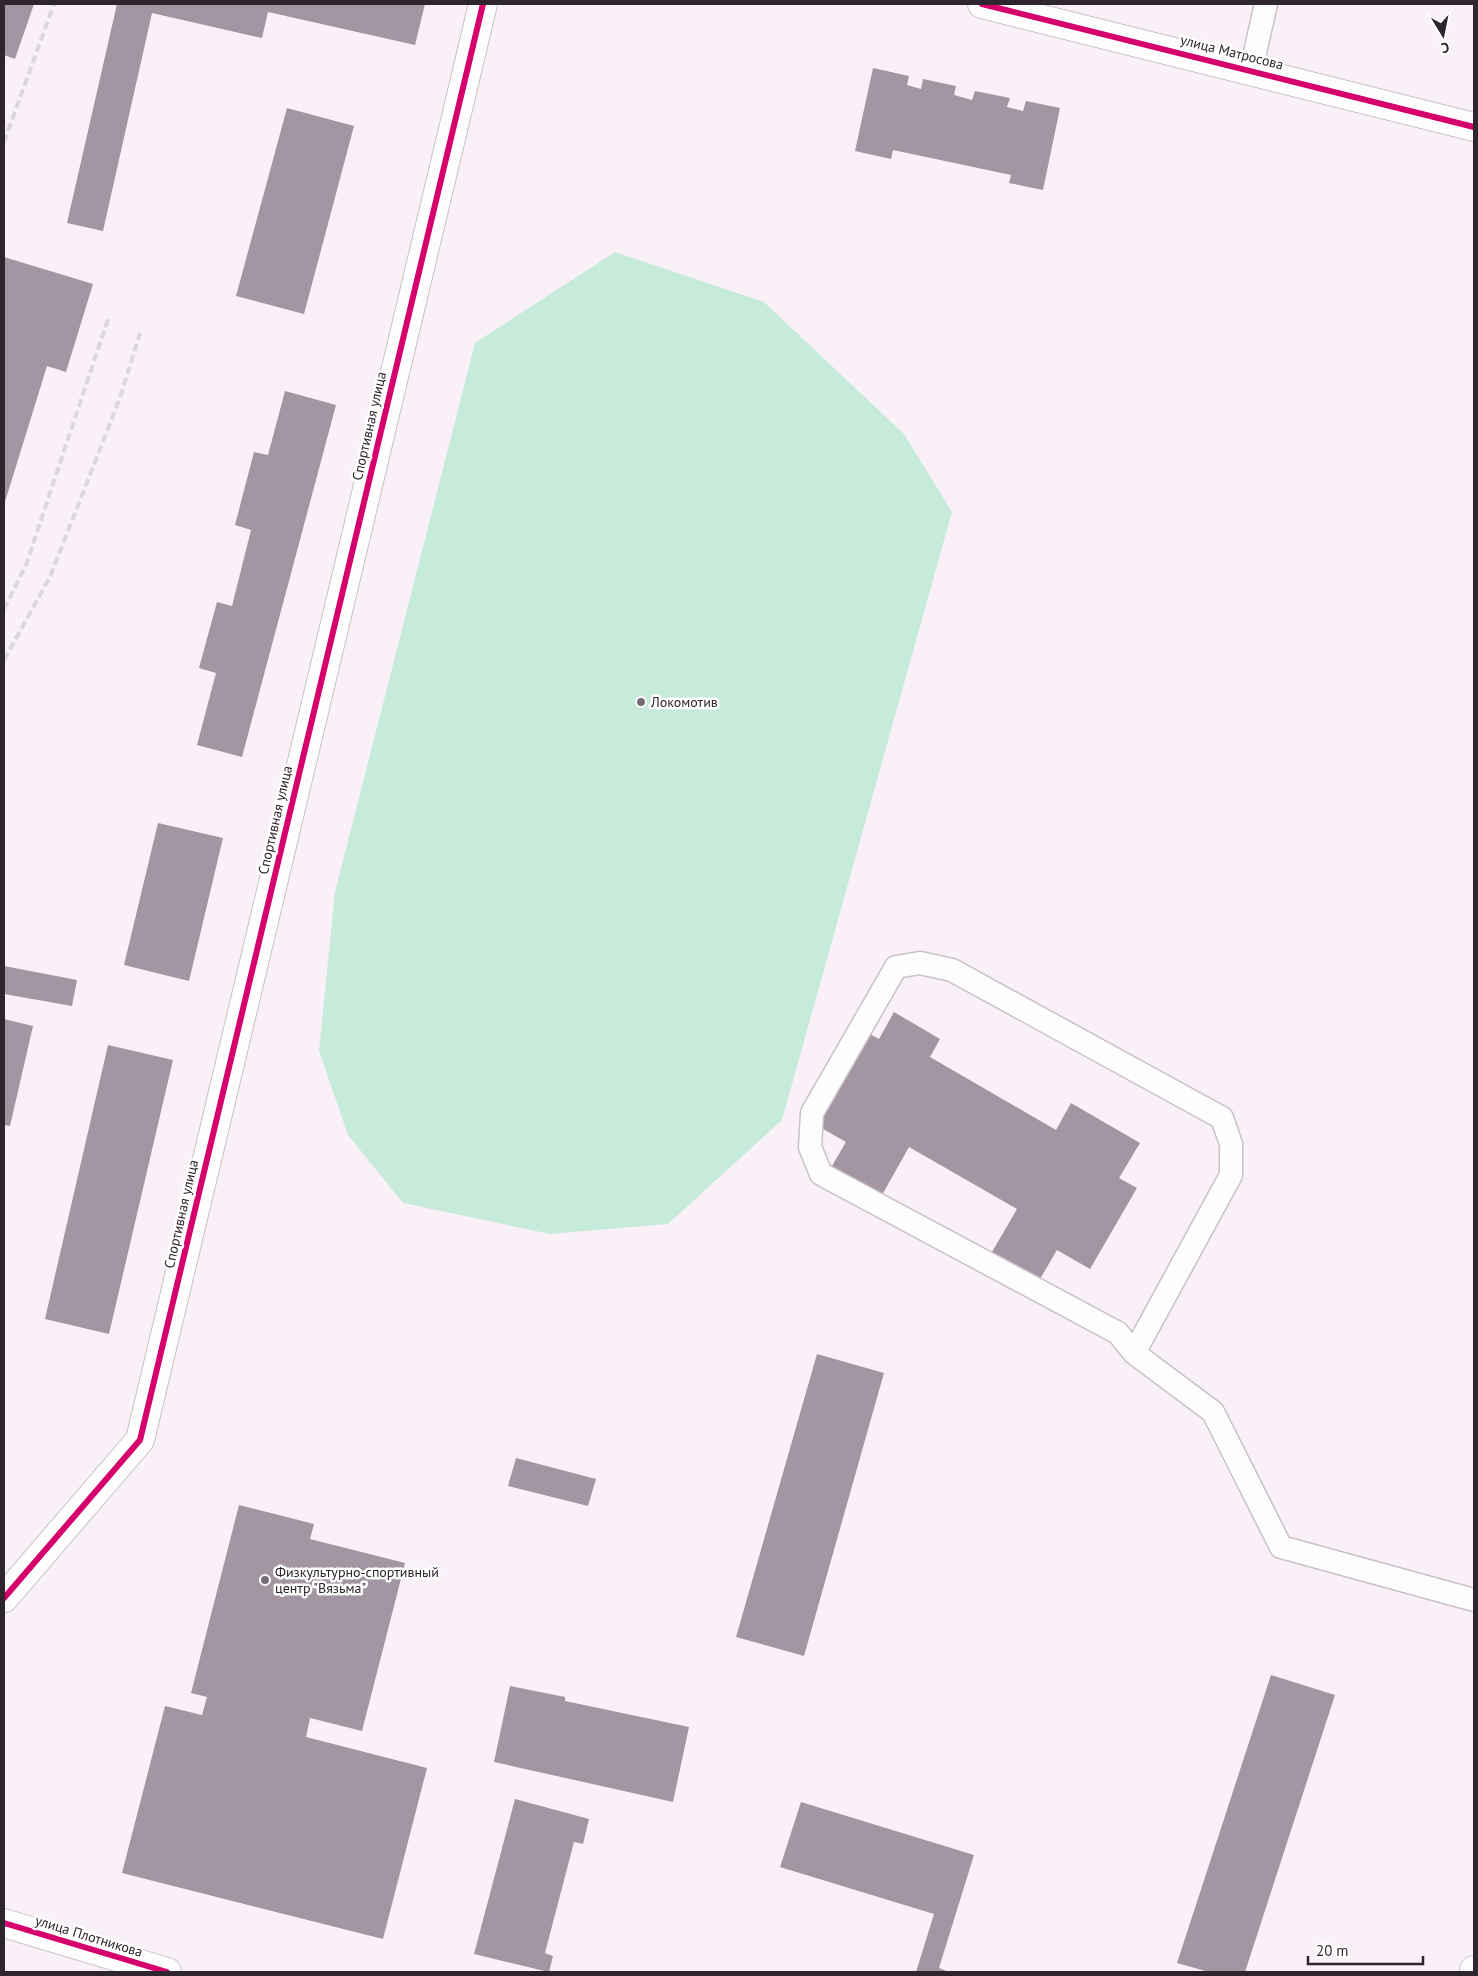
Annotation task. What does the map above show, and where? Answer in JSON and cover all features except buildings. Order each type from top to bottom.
[{"type":"street","name":"Спортивная улица","points":[[4,1598],[140,1440],[483,4]]},
{"type":"street","name":"улица Матросова","points":[[982,4],[1474,127]]},
{"type":"street","name":"улица Плотникова","points":[[4,1923],[167,1972]]},
{"type":"lane","points":[[1251,70],[1266,4]]},
{"type":"lane","points":[[1134,1353],[1231,1176],[1231,1144],[1222,1118],[952,970],[920,963],[896,967],[812,1113],[810,1146],[821,1174],[1118,1333],[1134,1353],[1213,1412],[1282,1547],[1474,1600]]},
{"type":"green space","name":"Локомотив","points":[[615,252],[764,302],[904,434],[952,512],[782,1120],[668,1224],[550,1234],[403,1203],[348,1135],[319,1051],[335,892],[475,343]]},
{"type":"railway","points":[[4,142],[54,4]]},
{"type":"railway","points":[[4,609],[26,565],[108,319]]},
{"type":"railway","points":[[4,660],[50,577],[120,398],[140,333]]},
{"type":"cycle path","points":[[4,1598],[140,1440],[483,4]]},
{"type":"cycle path","points":[[982,4],[1474,127]]},
{"type":"cycle path","points":[[4,1923],[167,1972]]},
{"type":"place","name":"Локомотив","points":[[641,702]]},
{"type":"place","name":"Физкультурно-спортивный центр \"Вязьма\"","points":[[265,1580]]}]
